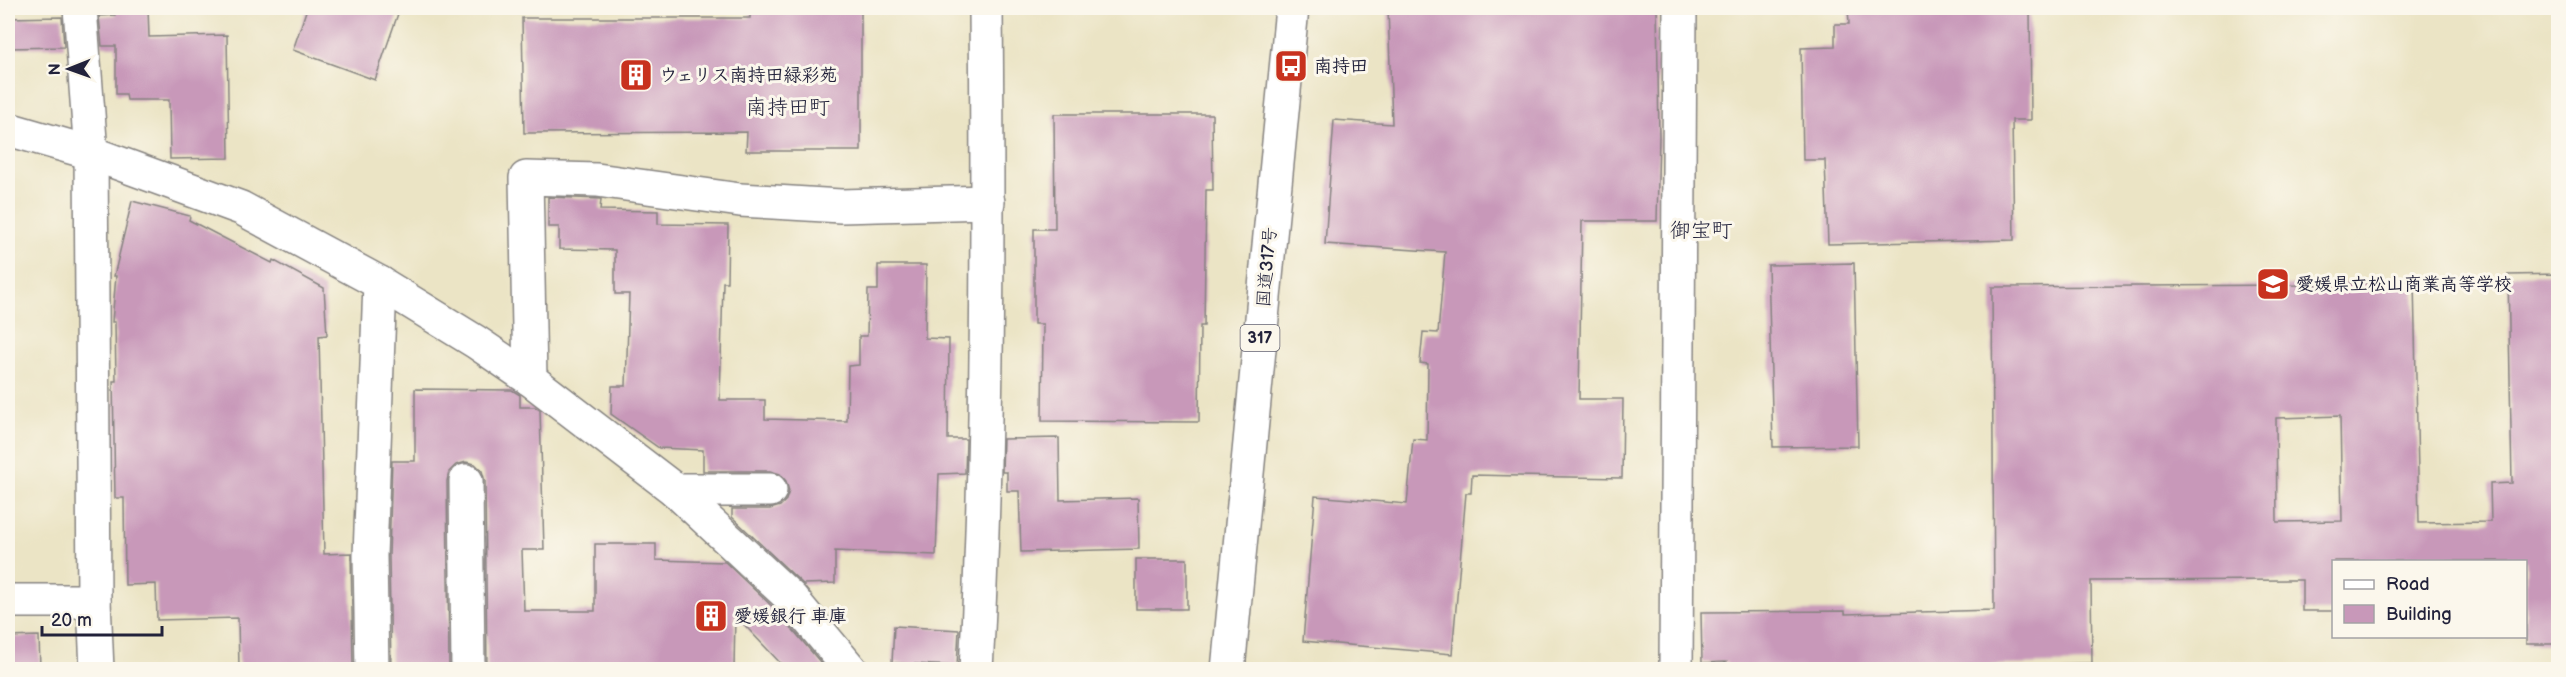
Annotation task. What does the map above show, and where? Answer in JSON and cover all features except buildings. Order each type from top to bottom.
[{"type":"main road","points":[[80,8],[92,153],[94,601],[97,669]]},
{"type":"main road","points":[[976,669],[984,489],[988,202],[986,8]]},
{"type":"main road","name":"国道317号","points":[[1228,669],[1292,8]]},
{"type":"main road","points":[[1676,669],[1680,8]]},
{"type":"main road","points":[[8,129],[92,153],[241,208],[380,283],[476,342],[530,379],[675,490],[791,598],[851,669]]},
{"type":"main road","points":[[530,379],[526,178],[597,180],[740,200],[841,206],[988,202]]},
{"type":"main road","points":[[372,669],[370,556],[380,283]]},
{"type":"main road","points":[[466,481],[468,669]]},
{"type":"main road","points":[[675,490],[770,490]]},
{"type":"main road","points":[[8,601],[94,601]]},
{"type":"place","name":"南持田","points":[[1291,66]]},
{"type":"place","name":"ウェリス南持田緑彩苑","points":[[636,75]]},
{"type":"place","name":"愛媛県立松山商業高等学校","points":[[2273,284]]},
{"type":"place","name":"愛媛銀行 車庫","points":[[711,616]]},
{"type":"district","name":"南持田町","points":[[788,107]]},
{"type":"district","name":"御宝町","points":[[1701,230]]}]
